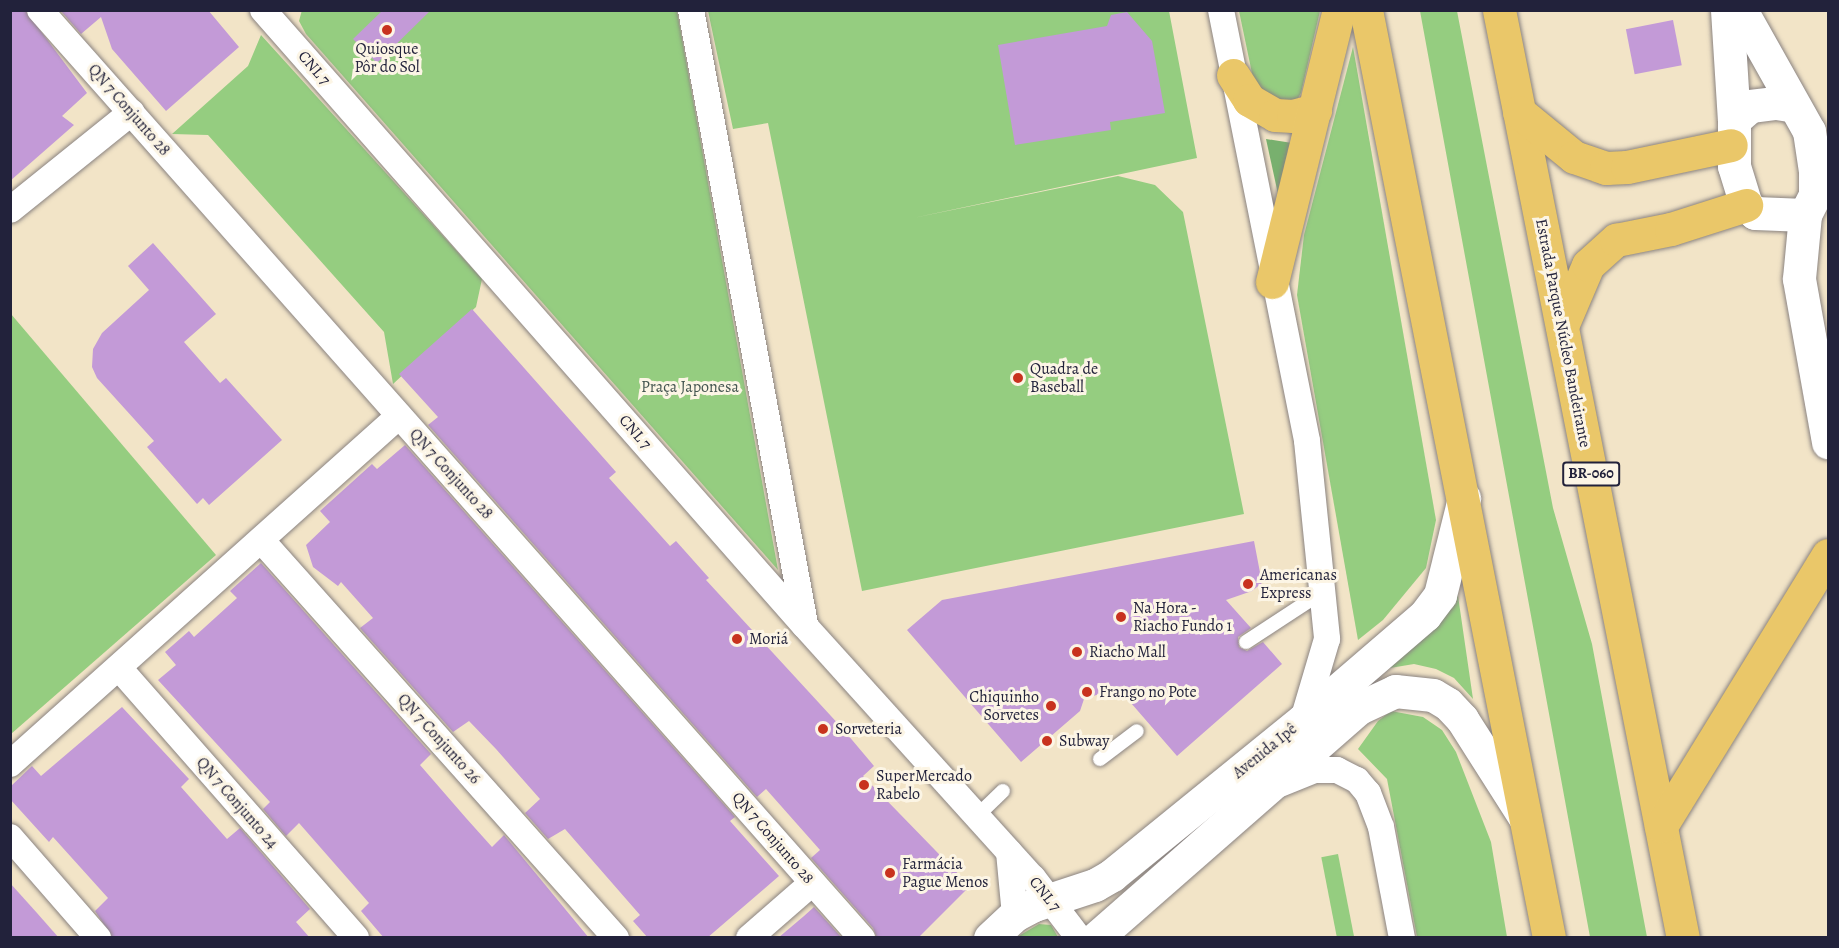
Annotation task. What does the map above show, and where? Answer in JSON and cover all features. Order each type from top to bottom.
[{"type":"highway","points":[[1272,282],[1339,10]]},
{"type":"highway","points":[[1366,10],[1465,496],[1549,938]]},
{"type":"highway","name":"Estrada Parque Núcleo Bandeirante","points":[[1499,10],[1683,938]]},
{"type":"highway","points":[[1233,75],[1249,100],[1275,115],[1293,116],[1315,110]]},
{"type":"highway","points":[[1519,112],[1575,157],[1606,168],[1637,166],[1733,133]]},
{"type":"highway","points":[[1562,326],[1588,265],[1616,240],[1754,210]]},
{"type":"highway","points":[[1661,826],[1828,555]]},
{"type":"street","name":"QN 7 Conjunto 28","points":[[40,10],[862,938]]},
{"type":"street","points":[[692,10],[805,626]]},
{"type":"street","points":[[1221,10],[1272,282],[1307,441],[1327,639],[1303,720]]},
{"type":"street","points":[[1727,10],[1733,133],[1754,210],[1799,279],[1819,341],[1828,442]]},
{"type":"street","points":[[1741,10],[1809,131],[1820,157],[1815,182],[1815,214],[1799,279]]},
{"type":"street","name":"CNL 7","points":[[268,12],[805,626],[1051,899],[1079,938]]},
{"type":"street","points":[[1733,133],[1750,106],[1776,102],[1794,106]]},
{"type":"street","points":[[10,210],[132,112]]},
{"type":"street","points":[[1754,210],[1815,214]]},
{"type":"street","points":[[10,764],[262,542],[399,416]]},
{"type":"street","name":"Avenida Ipê","points":[[990,938],[1015,915],[1051,899],[1095,885],[1112,875],[1303,720],[1425,615],[1440,595],[1465,496]]},
{"type":"street","name":"QN 7 Conjunto 26","points":[[262,542],[616,938]]},
{"type":"street","name":"QN 7 Conjunto 24","points":[[119,668],[356,938]]},
{"type":"street","name":"Avenida Ipê","points":[[1095,938],[1359,708],[1395,691],[1413,690],[1433,695],[1462,719],[1527,821]]},
{"type":"street","points":[[1271,787],[1326,769],[1357,780],[1368,793],[1381,827],[1402,938]]},
{"type":"street","points":[[10,837],[98,938]]},
{"type":"street","name":"CNL 7","points":[[1009,852],[1015,915]]},
{"type":"street","points":[[749,938],[812,884]]},
{"type":"lane","points":[[1246,642],[1322,593]]},
{"type":"lane","points":[[1100,759],[1137,731]]},
{"type":"lane","points":[[977,816],[1003,791]]},
{"type":"green space","name":"Praça Japonesa","points":[[302,10],[677,11],[778,570],[306,34],[299,21]]},
{"type":"green space","name":"Quadra de Baseball","points":[[708,11],[1169,11],[1197,158],[913,218],[1118,176],[1155,185],[1183,212],[1244,514],[862,591],[768,123],[733,129]]},
{"type":"green space","points":[[1239,11],[1320,11],[1301,93],[1294,105],[1275,108],[1253,78]]},
{"type":"green space","points":[[1420,11],[1457,11],[1553,508],[1592,644],[1647,937],[1590,937]]},
{"type":"green space","points":[[261,35],[482,279],[476,307],[393,384],[384,332],[208,135],[172,134],[248,66]]},
{"type":"green space","points":[[1353,47],[1436,520],[1426,568],[1383,620],[1358,640],[1297,295],[1304,235]]},
{"type":"green space","points":[[1266,139],[1292,143],[1278,194]]},
{"type":"green space","points":[[11,314],[216,555],[10,734]]},
{"type":"green space","points":[[1457,589],[1473,699],[1454,678],[1436,669],[1414,664],[1384,669]]},
{"type":"green space","points":[[1391,711],[1423,717],[1442,730],[1456,752],[1491,842],[1507,937],[1417,937],[1387,779],[1358,749],[1378,721]]},
{"type":"green space","points":[[1338,854],[1354,937],[1337,938],[1321,857]]},
{"type":"green space","points":[[1039,924],[1051,925],[1058,937],[1017,937]]},
{"type":"building","points":[[10,10],[25,10],[87,93],[62,116],[74,125],[10,181]]},
{"type":"building","points":[[60,10],[208,10],[239,47],[166,111],[112,49],[101,17],[81,34]]},
{"type":"building","name":"Quiosque Pôr do Sol","points":[[383,10],[431,10],[377,63],[353,39]]},
{"type":"building","points":[[1127,12],[1152,41],[1165,113],[1110,122],[1111,130],[1015,145],[998,45],[1107,26],[1111,15]]},
{"type":"building","points":[[1673,20],[1682,65],[1635,74],[1626,29]]},
{"type":"building","points":[[153,243],[216,314],[184,342],[220,383],[226,378],[282,440],[209,505],[203,498],[197,504],[147,447],[154,441],[97,378],[92,367],[93,349],[102,333],[149,290],[128,266]]},
{"type":"building","points":[[472,309],[616,472],[609,478],[670,546],[676,541],[709,578],[706,580],[874,766],[863,776],[970,886],[918,938],[877,938],[873,928],[811,858],[820,850],[766,789],[757,797],[428,425],[438,417],[399,374]]},
{"type":"building","points":[[405,445],[735,817],[730,821],[779,876],[707,938],[648,938],[633,921],[640,915],[565,829],[548,839],[525,813],[540,799],[496,749],[469,721],[453,732],[360,628],[373,618],[341,582],[338,586],[313,567],[306,545],[330,522],[320,511],[372,464],[377,469]]},
{"type":"building","name":"Riacho Mall","points":[[1254,541],[1262,583],[1252,591],[1226,600],[1251,628],[1238,637],[1239,647],[1247,651],[1263,642],[1282,664],[1177,756],[1118,688],[1084,699],[1080,711],[1021,762],[907,630],[942,600]]},
{"type":"building","points":[[261,563],[431,754],[420,765],[466,818],[492,847],[504,835],[589,938],[384,938],[361,911],[369,903],[299,823],[286,836],[263,809],[270,802],[158,680],[176,665],[165,652],[189,631],[194,637],[237,598],[230,591]]},
{"type":"building","points":[[122,707],[189,779],[181,787],[227,839],[240,828],[310,909],[296,922],[310,938],[113,938],[95,911],[108,898],[53,837],[49,842],[10,799],[10,787],[32,766],[41,776]]},
{"type":"building","points":[[10,883],[37,913],[59,938],[10,938]]},
{"type":"building","points":[[814,907],[842,938],[778,938],[804,916]]},
{"type":"place","name":"Quiosque Pôr do Sol","points":[[387,30]]},
{"type":"place","name":"Quadra de Baseball","points":[[1018,378]]},
{"type":"place","name":"Americanas Express","points":[[1248,584]]},
{"type":"place","name":"Na Hora - Riacho Fundo 1","points":[[1121,617]]},
{"type":"place","name":"Moriá","points":[[737,639]]},
{"type":"place","name":"Riacho Mall","points":[[1077,652]]},
{"type":"place","name":"Frango no Pote","points":[[1087,692]]},
{"type":"place","name":"Chiquinho Sorvetes","points":[[1051,706]]},
{"type":"place","name":"Sorveteria","points":[[823,729]]},
{"type":"place","name":"Subway","points":[[1047,741]]},
{"type":"place","name":"SuperMercado Rabelo","points":[[864,785]]},
{"type":"place","name":"Farmácia Pague Menos","points":[[890,873]]}]
